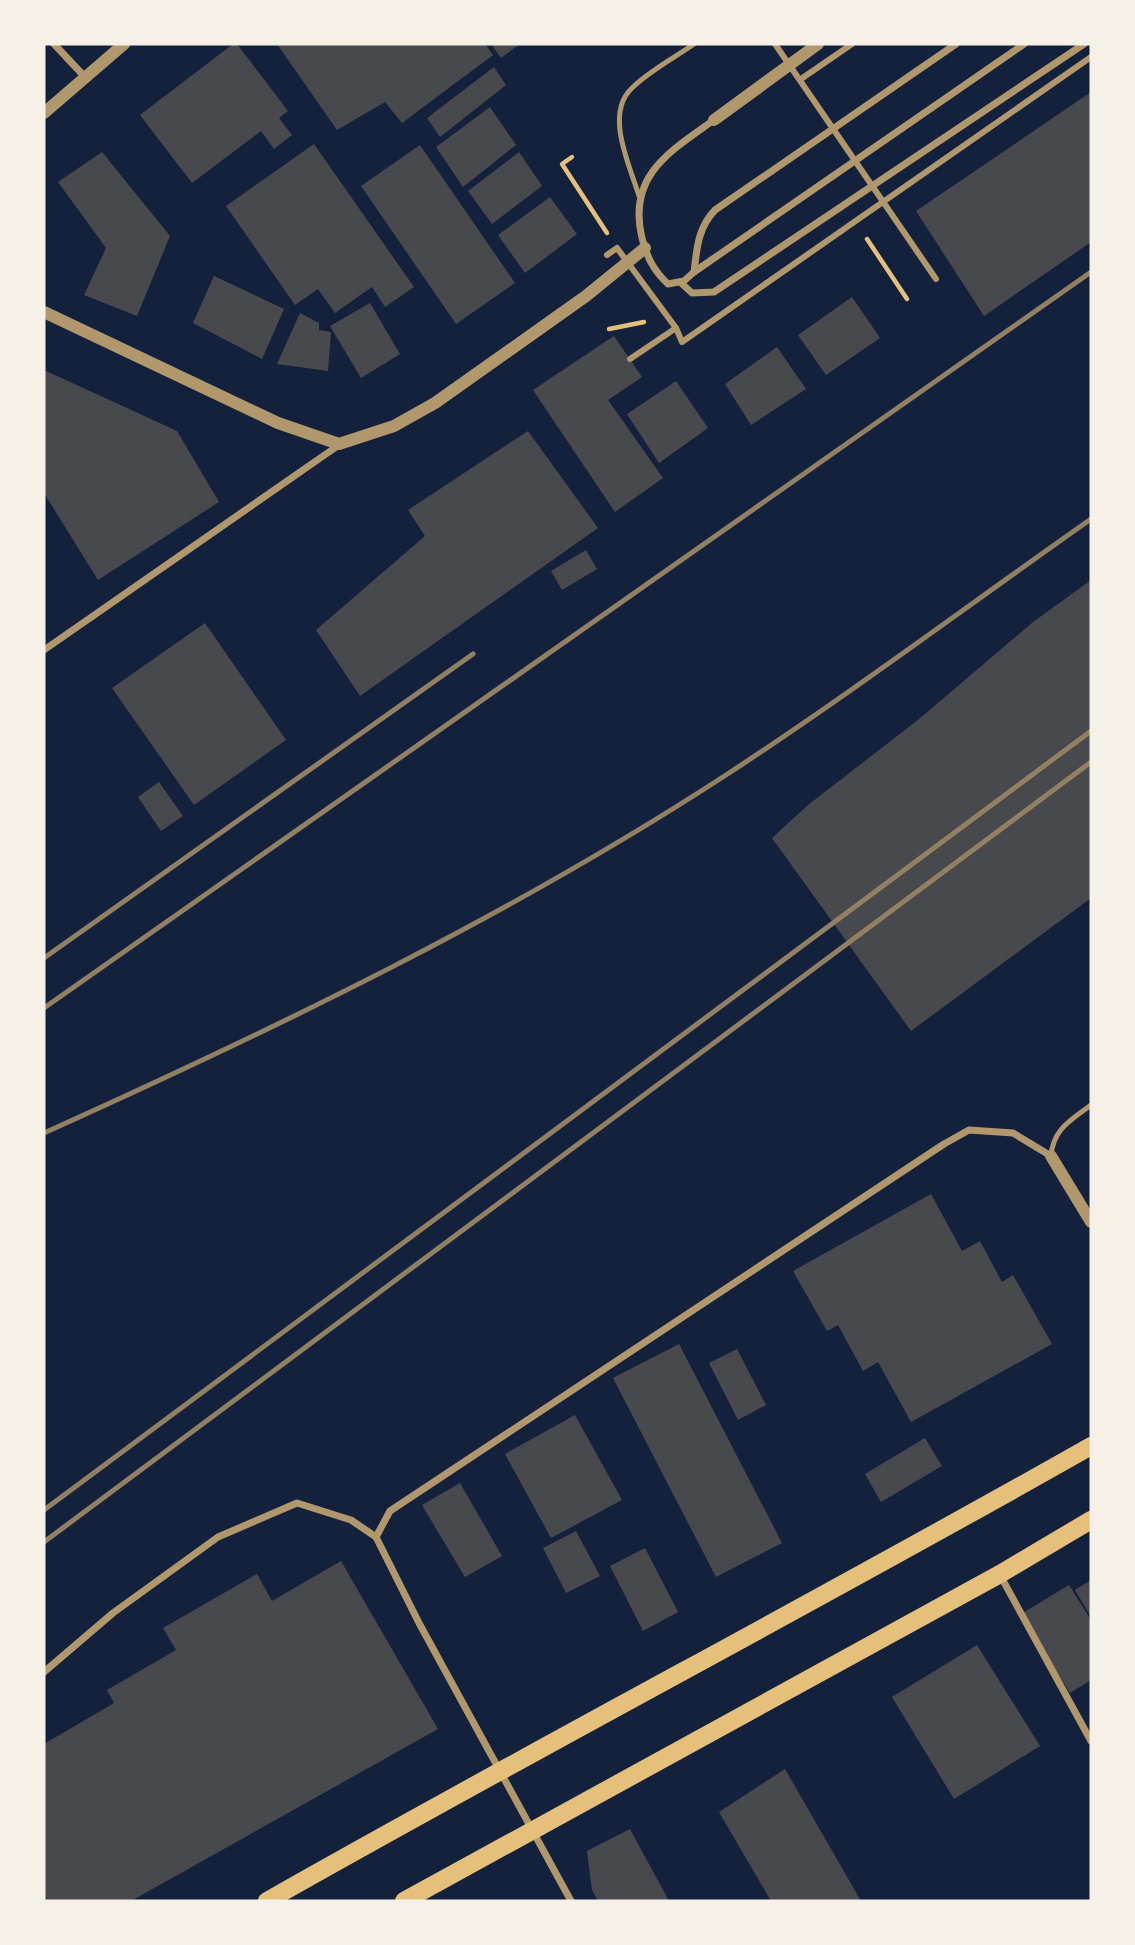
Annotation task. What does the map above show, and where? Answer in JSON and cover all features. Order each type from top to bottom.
[{"type":"main road","points":[[267,1901],[499,1769],[951,1526],[1091,1446]]},
{"type":"main road","points":[[404,1901],[1000,1574],[1091,1520]]},
{"type":"street","points":[[54,44],[84,76]]},
{"type":"street","points":[[44,113],[124,44]]},
{"type":"street","points":[[775,44],[936,279]]},
{"type":"street","points":[[818,44],[669,153],[650,173],[639,196],[637,218],[654,271],[668,284],[680,282],[1024,44]]},
{"type":"street","points":[[801,79],[852,44]]},
{"type":"street","points":[[694,272],[698,237],[704,222],[715,210],[956,44]]},
{"type":"street","points":[[680,282],[692,293],[714,292],[1084,44]]},
{"type":"street","points":[[607,255],[617,248],[676,328],[681,342],[1091,57]]},
{"type":"street","points":[[44,650],[340,444],[394,426],[435,403],[586,296],[645,248]]},
{"type":"street","points":[[44,312],[278,423],[340,444]]},
{"type":"street","points":[[630,359],[676,328]]},
{"type":"street","points":[[376,1537],[390,1510],[969,1130],[1013,1133],[1051,1156],[1086,1203],[1091,1222]]},
{"type":"street","points":[[44,1672],[113,1613],[218,1537],[296,1503],[351,1520],[376,1537],[419,1623],[571,1901]]},
{"type":"street","points":[[1000,1574],[1091,1741]]},
{"type":"lane","points":[[639,196],[622,141],[619,115],[630,89],[694,44]]},
{"type":"lane","points":[[1051,1156],[1052,1140],[1062,1127],[1091,1105]]},
{"type":"path","points":[[572,157],[562,164],[617,248]]},
{"type":"path","points":[[883,264],[907,299]]},
{"type":"building","points":[[233,44],[237,44],[288,111],[279,118],[292,135],[274,149],[261,131],[192,183],[140,115]]},
{"type":"building","points":[[277,44],[485,44],[493,55],[402,123],[385,102],[337,130]]},
{"type":"building","points":[[491,44],[520,44],[501,58]]},
{"type":"building","points":[[494,67],[506,85],[440,137],[427,118]]},
{"type":"building","points":[[1091,92],[1091,242],[984,316],[916,211]]},
{"type":"building","points":[[490,107],[516,145],[463,187],[436,147]]},
{"type":"building","points":[[314,144],[414,287],[385,307],[372,287],[335,313],[318,289],[295,305],[226,206]]},
{"type":"building","points":[[420,145],[515,283],[456,324],[361,186]]},
{"type":"building","points":[[102,152],[170,236],[137,316],[84,295],[106,248],[58,182]]},
{"type":"building","points":[[519,152],[542,186],[492,224],[468,191]]},
{"type":"building","points":[[550,197],[577,234],[525,273],[498,235]]},
{"type":"building","points":[[214,276],[284,309],[262,359],[193,323]]},
{"type":"building","points":[[852,297],[880,338],[826,375],[798,335]]},
{"type":"building","points":[[370,303],[400,354],[361,378],[330,326]]},
{"type":"building","points":[[300,313],[319,323],[319,330],[331,332],[328,371],[277,364]]},
{"type":"building","points":[[614,336],[642,377],[608,400],[663,478],[615,512],[533,390]]},
{"type":"building","points":[[777,347],[806,389],[751,425],[725,384]]},
{"type":"building","points":[[44,370],[177,431],[219,502],[98,580],[44,493]]},
{"type":"building","points":[[676,381],[708,428],[659,463],[627,414]]},
{"type":"building","points":[[528,431],[598,528],[360,696],[316,630],[425,536],[408,510]]},
{"type":"building","points":[[586,550],[597,569],[562,590],[551,571]]},
{"type":"building","points":[[1091,580],[1091,898],[911,1031],[772,838],[808,805],[919,719],[1033,622]]},
{"type":"building","points":[[205,623],[286,740],[194,805],[112,688]]},
{"type":"building","points":[[159,782],[183,816],[161,831],[138,797]]},
{"type":"building","points":[[931,1194],[962,1251],[980,1241],[1002,1282],[1013,1275],[1052,1344],[911,1422],[878,1362],[863,1371],[838,1325],[827,1331],[793,1271]]},
{"type":"building","points":[[679,1344],[782,1543],[716,1577],[613,1378]]},
{"type":"building","points":[[737,1349],[766,1405],[738,1420],[709,1363]]},
{"type":"building","points":[[575,1415],[622,1500],[551,1538],[505,1454]]},
{"type":"building","points":[[925,1438],[942,1466],[881,1502],[865,1474]]},
{"type":"building","points":[[460,1483],[502,1556],[465,1577],[422,1505]]},
{"type":"building","points":[[576,1531],[600,1576],[566,1593],[543,1548]]},
{"type":"building","points":[[645,1548],[678,1612],[643,1631],[610,1566]]},
{"type":"building","points":[[341,1561],[438,1729],[131,1901],[44,1901],[44,1744],[114,1703],[107,1690],[176,1650],[163,1628],[257,1574],[272,1601]]},
{"type":"building","points":[[1091,1580],[1091,1617],[1075,1590]]},
{"type":"building","points":[[1069,1585],[1091,1620],[1091,1680],[1070,1693],[1021,1614]]},
{"type":"building","points":[[977,1645],[1040,1746],[954,1799],[892,1697]]},
{"type":"building","points":[[785,1769],[861,1901],[771,1901],[719,1812]]},
{"type":"building","points":[[630,1829],[669,1901],[598,1901],[592,1890],[587,1851]]},
{"type":"railway","points":[[44,1008],[1091,272]]},
{"type":"railway","points":[[44,1133],[219,1052],[392,967],[562,875],[726,775],[864,681],[1091,519]]},
{"type":"railway","points":[[44,958],[473,654]]},
{"type":"railway","points":[[44,1510],[1091,731]]},
{"type":"railway","points":[[44,1542],[1091,762]]}]
